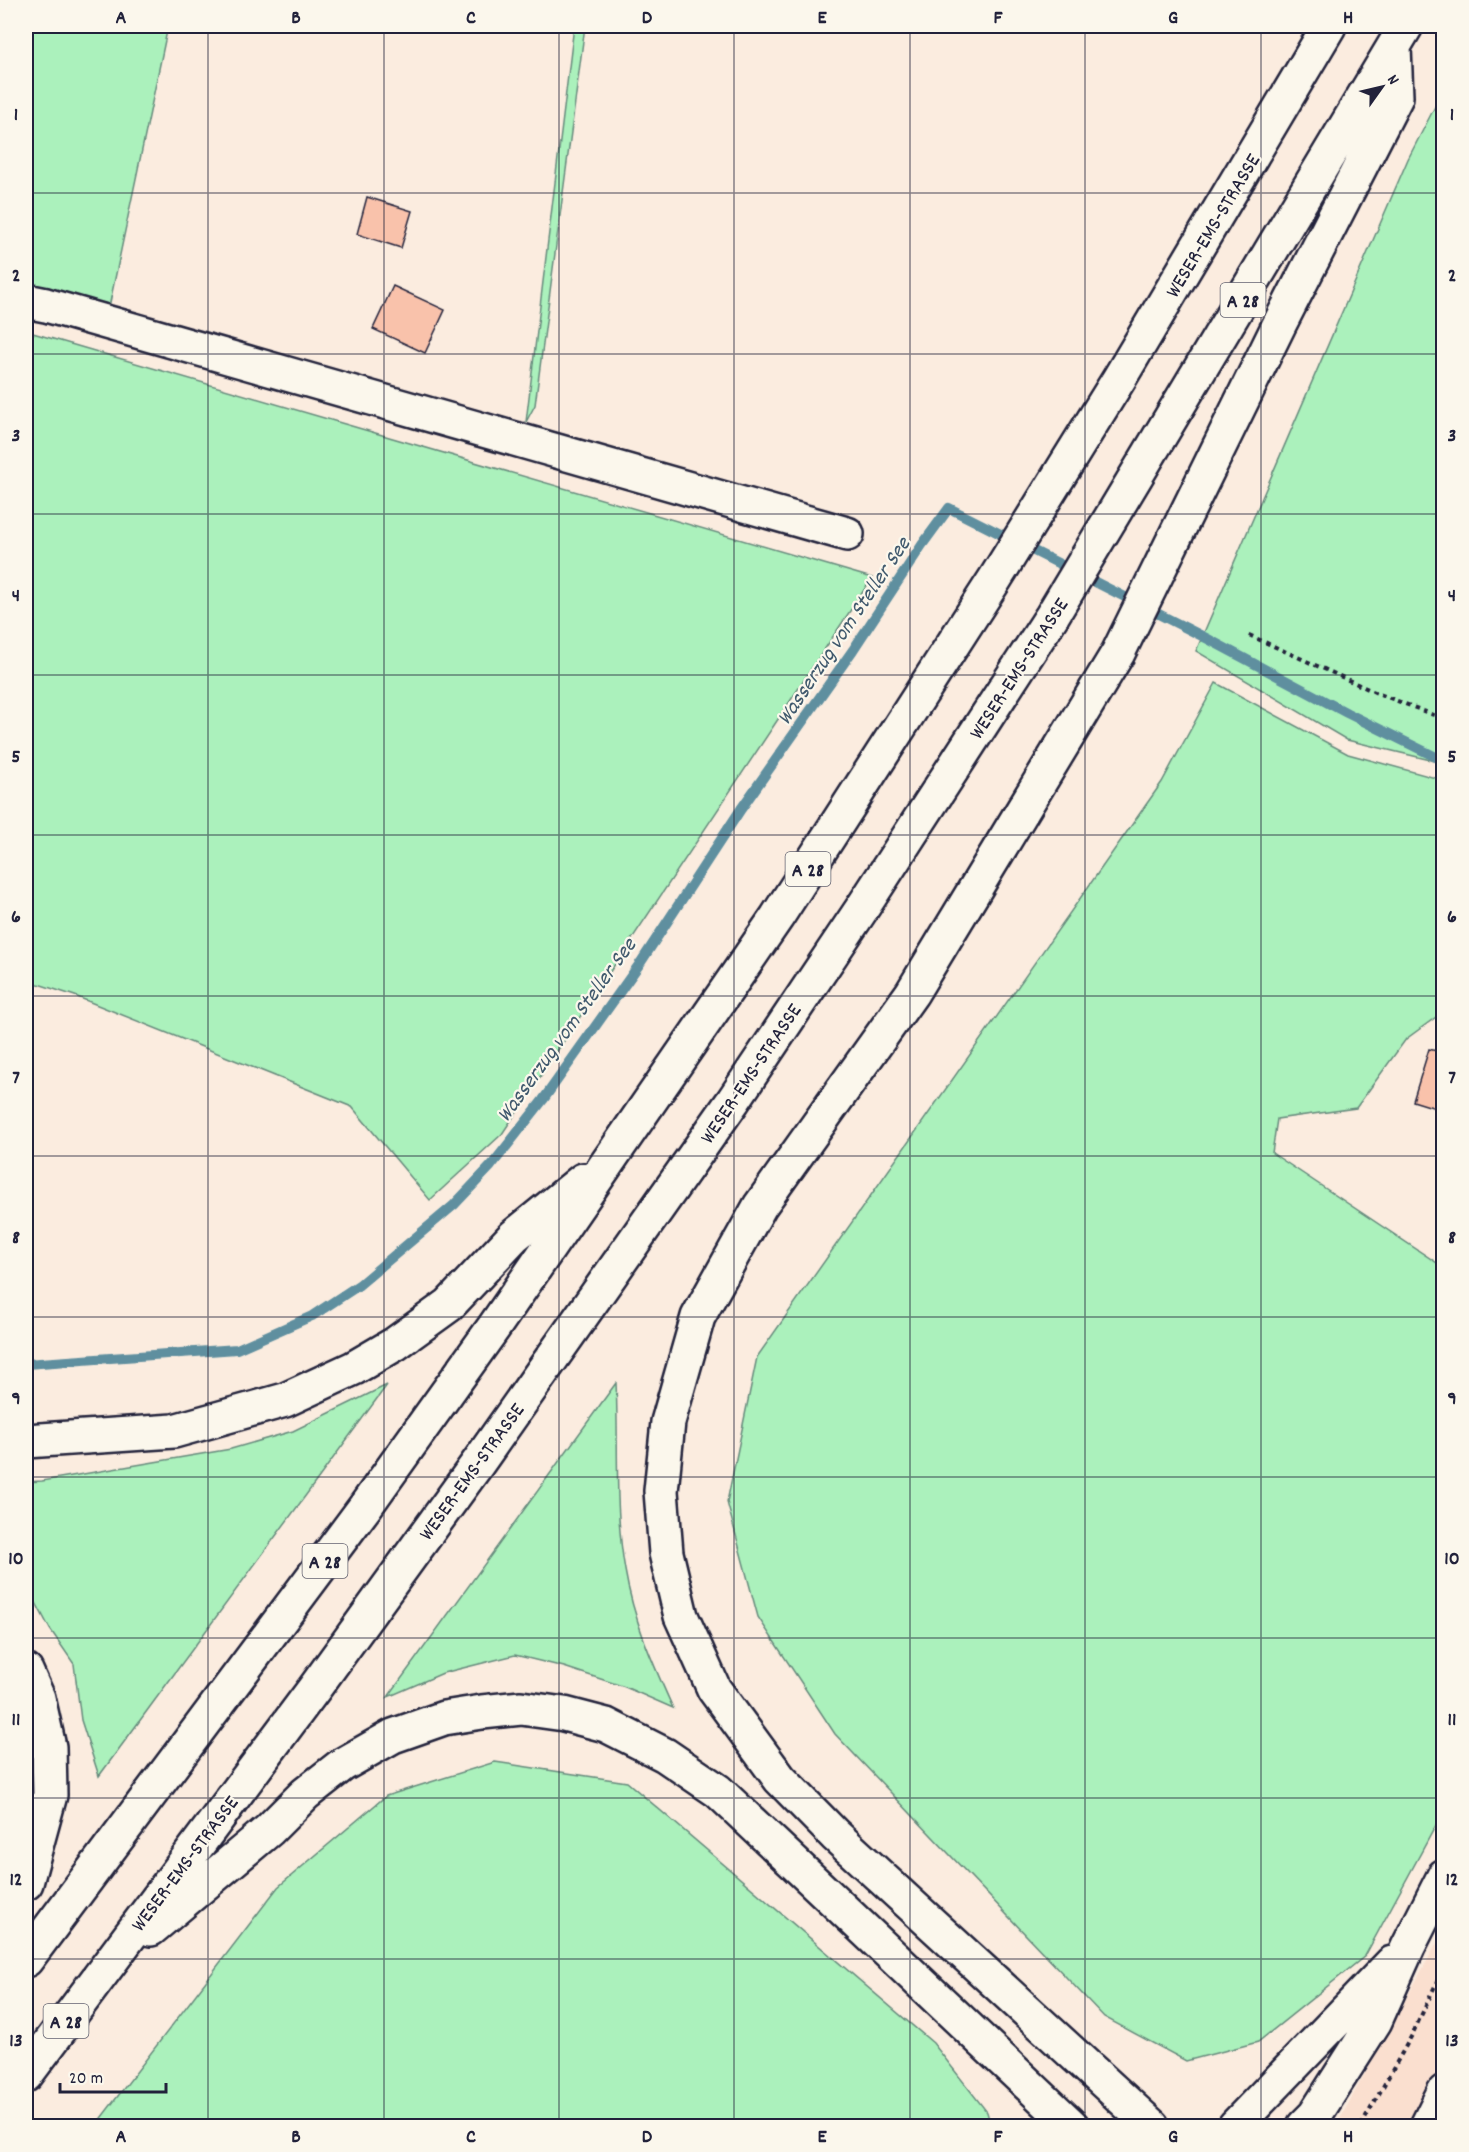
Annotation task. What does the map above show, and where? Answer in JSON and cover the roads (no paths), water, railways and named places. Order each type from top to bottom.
[{"type":"main road","name":"WESER-EMS-STRASSE","points":[[26,1960],[365,1507],[614,1154],[777,917],[1036,513],[1172,292],[1329,26]]},
{"type":"main road","name":"WESER-EMS-STRASSE","points":[[26,2075],[321,1680],[478,1463],[733,1101],[870,897],[1052,616],[1400,36]]},
{"type":"main road","points":[[1152,2127],[835,1835],[780,1779],[714,1689],[681,1616],[666,1553],[662,1491],[668,1422],[698,1317],[760,1206],[912,993],[1118,653],[1279,325],[1396,97],[1400,36]]},
{"type":"main road","points":[[26,301],[847,534]]},
{"type":"main road","points":[[26,1441],[174,1431],[285,1400],[354,1368],[395,1344],[449,1305],[514,1236],[614,1154]]},
{"type":"main road","points":[[26,1671],[38,1698],[49,1747],[50,1795],[26,1883]]},
{"type":"main road","points":[[106,1967],[269,1830],[305,1794],[342,1765],[393,1736],[444,1718],[482,1712],[521,1708],[564,1714],[606,1725],[665,1755],[718,1791],[1072,2127]]},
{"type":"main road","points":[[1304,2127],[1315,2115],[1375,2021],[1408,1947],[1443,1880]]},
{"type":"main road","points":[[1235,2127],[1408,1947]]},
{"type":"main road","points":[[1025,2082],[1030,2110],[1044,2127]]},
{"type":"main road","points":[[1427,2127],[1443,2092]]},
{"type":"waterway","name":"Wasserzug vom Steller See","points":[[26,1364],[237,1349],[312,1316],[359,1285],[454,1205],[491,1166],[543,1100],[641,962],[741,809],[949,508],[1444,761]]}]
